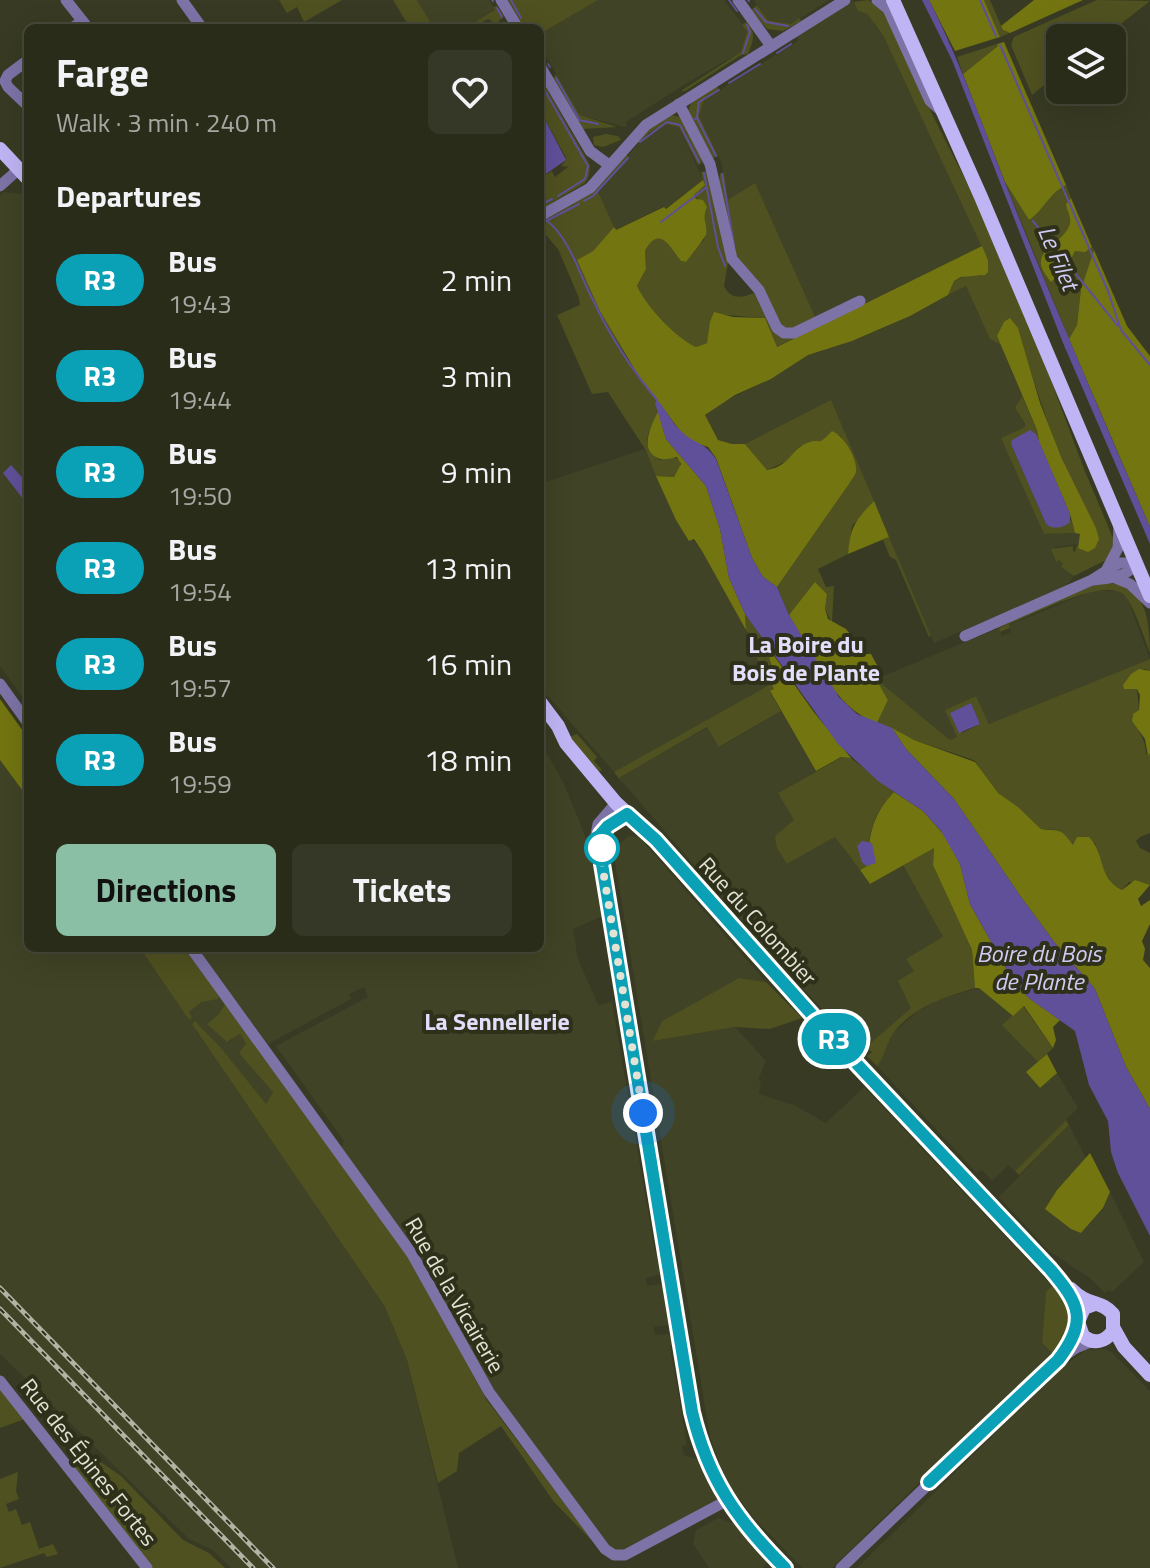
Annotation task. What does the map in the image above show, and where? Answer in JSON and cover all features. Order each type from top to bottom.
[{"type":"main road","points":[[893,0],[981,197],[1150,596]]},
{"type":"main road","points":[[0,149],[23,174]]},
{"type":"main road","name":"Rue du Colombier","points":[[544,707],[566,743],[616,803],[656,840],[839,1045],[1050,1269],[1078,1296],[1095,1304]]},
{"type":"main road","name":"Rue du Colombier","points":[[1050,1269],[1070,1295],[1078,1321]]},
{"type":"main road","points":[[1095,1304],[1110,1310],[1115,1320],[1114,1329],[1124,1347],[1145,1370],[1116,1347],[1083,1336],[1078,1321],[1084,1308],[1095,1304]]},
{"type":"main road","points":[[1098,1341],[1114,1329]]},
{"type":"street","points":[[66,0],[80,24]]},
{"type":"street","points":[[182,0],[199,24]]},
{"type":"street","points":[[501,0],[516,24]]},
{"type":"street","points":[[738,0],[771,46]]},
{"type":"street","points":[[544,214],[588,190],[640,129],[845,0]]},
{"type":"street","points":[[877,0],[888,9],[930,101],[940,110]]},
{"type":"street","points":[[24,63],[8,75],[6,84],[24,102]]},
{"type":"street","points":[[544,73],[590,151],[609,165]]},
{"type":"street","points":[[679,104],[710,164],[732,259],[759,290],[777,328],[784,333],[794,333],[860,301]]},
{"type":"street","points":[[0,186],[23,174]]},
{"type":"street","points":[[1111,573],[1118,548],[1119,523]]},
{"type":"street","points":[[965,636],[1111,573],[1119,563],[1136,563]]},
{"type":"street","points":[[1111,573],[1130,584],[1150,603]]},
{"type":"street","points":[[0,684],[24,717]]},
{"type":"street","points":[[616,803],[596,829],[692,1412],[699,1443],[726,1501],[785,1568]]},
{"type":"street","points":[[602,864],[601,834],[627,814]]},
{"type":"street","name":"Rue de la Vicairerie","points":[[194,952],[412,1254],[489,1392],[605,1549],[614,1555],[625,1555],[726,1501]]},
{"type":"street","points":[[1058,1360],[1069,1344],[1078,1321]]},
{"type":"street","points":[[841,1568],[1058,1360],[1076,1348],[1098,1341]]},
{"type":"street","name":"Rue des Épines Fortes","points":[[0,1381],[147,1568]]},
{"type":"shaded area","points":[[279,0],[342,0],[304,22],[297,7],[287,13]]},
{"type":"shaded area","points":[[393,0],[417,0],[432,24],[408,24]]},
{"type":"shaded area","points":[[417,0],[489,0],[495,10],[472,24],[432,24]]},
{"type":"shaded area","points":[[507,0],[598,0],[544,32],[544,24],[521,24]]},
{"type":"shaded area","points":[[598,0],[724,0],[747,30],[741,52],[682,86],[626,122],[627,126],[624,127],[580,115],[544,53],[544,32]]},
{"type":"shaded area","points":[[754,0],[829,0],[791,24],[768,20]]},
{"type":"shaded area","points":[[853,0],[858,11],[867,14],[883,35],[982,246],[819,326],[755,184],[728,200],[722,164],[699,116],[704,100],[798,41],[797,36]]},
{"type":"shaded area","points":[[868,0],[880,5],[894,25],[933,116],[987,223],[1018,292],[1113,538],[1112,551],[1106,560],[1074,576],[1061,567],[1063,564],[1059,560],[1056,562],[1051,549],[1073,546],[1075,552],[1077,544],[1078,548],[1096,528],[1061,456],[1018,329],[997,336],[1001,345],[990,339],[966,286],[948,295],[954,281],[967,275],[981,276],[988,269],[988,260],[883,35],[867,14],[858,11],[854,2]]},
{"type":"shaded area","points":[[929,0],[984,0],[1000,37],[955,51]]},
{"type":"shaded area","points":[[984,0],[990,0],[1003,30],[1010,33],[1000,37]]},
{"type":"shaded area","points":[[1034,0],[1083,0],[1010,33],[1003,30],[1001,26]]},
{"type":"shaded area","points":[[1097,0],[1150,1],[1121,24],[1046,24],[1046,84],[1032,95],[1011,45],[1014,37]]},
{"type":"shaded area","points":[[757,5],[768,20],[791,24],[800,18],[801,21],[783,31],[767,29],[751,10]]},
{"type":"shaded area","points":[[497,6],[504,16],[496,24],[488,19],[472,24],[495,10],[493,7]]},
{"type":"shaded area","points":[[746,22],[753,33],[748,54],[741,55],[681,91],[741,52],[747,31],[742,25]]},
{"type":"shaded area","points":[[1004,42],[1066,185],[1029,220],[1005,182],[963,74],[997,44]]},
{"type":"shaded area","points":[[998,46],[963,74],[957,57]]},
{"type":"shaded area","points":[[556,74],[580,115],[617,127],[583,129],[553,79]]},
{"type":"shaded area","points":[[544,84],[590,165],[585,183],[544,207],[544,176],[552,171],[555,177],[568,167],[561,166],[566,160],[544,117]]},
{"type":"shaded area","points":[[716,86],[720,90],[704,100],[699,116],[718,156],[713,158],[688,111],[692,101]]},
{"type":"shaded area","points":[[670,115],[680,117],[702,160],[701,164],[698,165],[679,127],[666,124],[649,133],[639,143],[637,141],[646,130]]},
{"type":"shaded area","points":[[666,123],[679,127],[703,180],[665,209],[663,207],[615,230],[598,192],[642,139]]},
{"type":"shaded area","points":[[606,134],[618,136],[621,140],[603,147],[594,145],[593,137]]},
{"type":"shaded area","points":[[624,153],[628,156],[598,192],[614,227],[593,251],[577,260],[634,370],[657,400],[656,416],[647,437],[648,445],[660,460],[673,457],[680,460],[680,469],[674,477],[656,476],[645,449],[608,392],[592,394],[557,315],[580,305],[558,249],[544,233],[544,218],[587,195]]},
{"type":"shaded area","points":[[707,171],[728,263],[724,286],[737,297],[754,293],[770,325],[795,338],[776,347],[764,318],[726,315],[709,335],[707,343],[696,347],[662,321],[637,287],[646,269],[645,251],[650,243],[660,238],[685,262],[704,240],[703,218],[706,210],[694,195],[704,185],[701,172]]},
{"type":"shaded area","points":[[724,172],[728,200],[755,183],[816,319],[790,330],[781,325],[737,262],[719,181],[720,174]]},
{"type":"shaded area","points":[[703,180],[705,185],[694,195],[696,199],[703,200],[707,207],[705,236],[686,262],[681,261],[665,241],[656,239],[650,243],[645,251],[646,269],[637,286],[662,321],[696,347],[707,343],[714,312],[733,317],[765,318],[777,347],[982,246],[988,260],[985,275],[961,277],[954,281],[948,295],[910,316],[852,341],[808,355],[705,415],[718,440],[745,444],[767,470],[781,465],[800,447],[821,441],[832,431],[841,437],[852,454],[855,475],[777,587],[763,577],[752,558],[716,458],[708,447],[695,443],[681,432],[638,375],[600,311],[577,260],[593,251],[614,227],[616,230],[664,207],[666,209]]},
{"type":"shaded area","points":[[1005,182],[1029,220],[1050,196],[1066,185],[1071,198],[1066,204],[1070,223],[1067,231],[1050,247],[1043,259],[1047,278],[1066,270],[1075,251],[1092,247],[1094,250],[1081,289],[1077,325],[1069,339]]},
{"type":"shaded area","points":[[4,192],[24,194],[24,699],[0,666],[0,196]]},
{"type":"shaded area","points":[[1071,198],[1092,247],[1085,252],[1075,251],[1066,270],[1051,282],[1041,262],[1047,249],[1060,238],[1070,223],[1066,204]]},
{"type":"shaded area","points":[[1094,250],[1127,326],[1150,356],[1150,527],[1069,339],[1077,325],[1081,289]]},
{"type":"shaded area","points":[[966,286],[990,338],[1001,345],[1022,396],[1015,408],[1026,423],[1025,427],[1016,431],[1044,534],[1080,533],[1080,544],[1055,547],[1064,564],[1062,567],[1074,576],[1066,586],[934,643],[831,401],[745,444],[718,440],[704,417],[719,404],[771,379],[808,355],[886,327]]},
{"type":"shaded area","points":[[1010,318],[1018,328],[1040,403],[1062,459],[1096,528],[1099,539],[1095,548],[1088,552],[1078,548],[1080,534],[1075,533],[1037,430],[997,336],[1004,322]]},
{"type":"shaded area","points":[[1022,396],[1039,442],[1034,432],[1011,444],[1046,524],[1070,522],[1071,519],[1075,533],[1044,534],[1001,438],[1025,427],[1015,408]]},
{"type":"shaded area","points":[[831,400],[874,501],[852,526],[848,554],[818,569],[826,587],[834,586],[832,623],[825,609],[827,594],[816,583],[789,615],[777,587],[856,471],[849,450],[840,435],[820,443],[800,446],[787,461],[767,470],[745,444]]},
{"type":"shaded area","points":[[658,411],[666,439],[706,486],[720,529],[729,578],[745,614],[746,630],[702,551],[694,539],[689,541],[676,520],[656,476],[674,477],[681,464],[677,457],[660,459],[649,449],[648,436]]},
{"type":"shaded area","points":[[644,449],[677,520],[702,551],[757,648],[753,651],[772,684],[614,772],[544,692],[544,483]]},
{"type":"shaded area","points":[[874,501],[889,537],[848,554],[855,525]]},
{"type":"shaded area","points":[[889,537],[929,637],[896,560],[890,557],[883,540]]},
{"type":"shaded area","points":[[815,582],[827,594],[825,609],[828,619],[846,629],[866,654],[871,654],[878,667],[874,671],[876,679],[888,700],[877,723],[862,716],[836,692],[789,615]]},
{"type":"shaded area","points":[[1104,583],[1129,589],[1137,596],[1147,616],[1150,653],[1129,601],[1116,591],[1102,590],[1068,599],[1009,624],[1010,628],[1000,632],[999,628],[1050,602]]},
{"type":"shaded area","points":[[1092,591],[1118,591],[1127,597],[1150,659],[989,724],[976,696],[946,710],[957,737],[950,740],[876,679],[999,628],[1002,636],[1011,632],[1009,625]]},
{"type":"shaded area","points":[[745,614],[766,649],[773,678],[774,689],[770,692],[781,711],[719,747],[707,727],[619,778],[628,791],[614,772],[771,684],[753,651],[757,648],[746,630]]},
{"type":"shaded area","points":[[765,643],[851,758],[841,757],[816,771],[770,691],[774,689],[772,684],[775,677]]},
{"type":"shaded area","points":[[1150,659],[1150,671],[1144,669],[1130,689],[1137,689],[1139,711],[1132,716],[1146,754],[1150,753],[1150,833],[1136,841],[1140,848],[1150,853],[1150,885],[1129,882],[1122,890],[1115,886],[1107,875],[1095,843],[1073,845],[1059,830],[1041,829],[989,784],[975,761],[914,740],[877,723],[888,700],[876,679],[950,740],[957,737],[945,710],[976,696],[989,724]],"holes":[[[971,703],[980,724],[962,733]]]},
{"type":"shaded area","points":[[1139,669],[1150,671],[1148,756],[1145,739],[1132,721],[1133,714],[1139,710],[1140,695],[1137,689],[1124,689],[1123,685]]},
{"type":"shaded area","points":[[0,699],[24,732],[24,793],[0,760]]},
{"type":"shaded area","points":[[781,711],[816,771],[778,793],[795,820],[775,836],[787,864],[835,837],[870,884],[903,865],[943,937],[914,971],[911,1008],[866,1047],[853,1043],[764,946],[619,778],[708,727],[720,747]]},
{"type":"shaded area","points":[[892,728],[914,740],[975,762],[998,793],[1041,829],[1059,831],[1073,845],[1077,837],[1089,837],[1109,879],[1122,890],[1135,880],[1150,885],[1138,899],[1141,906],[1150,900],[1150,924],[1142,941],[1145,949],[1143,960],[1150,968],[1150,1109],[1126,1067],[1095,989],[1055,943],[954,799],[906,749]]},
{"type":"shaded area","points":[[577,734],[597,757],[594,761],[602,770],[598,772],[569,737]]},
{"type":"shaded area","points":[[544,748],[563,782],[583,830],[604,915],[573,929],[578,959],[598,1005],[612,1002],[655,1252],[662,1252],[664,1268],[659,1275],[646,1278],[647,1286],[660,1284],[668,1291],[672,1317],[667,1325],[654,1327],[655,1335],[668,1334],[676,1340],[677,1345],[670,1346],[687,1444],[682,1446],[684,1455],[699,1460],[719,1500],[620,1551],[609,1548],[495,1393],[341,1148],[344,1141],[276,1046],[368,997],[364,987],[349,994],[351,999],[268,1044],[200,952],[544,952]]},
{"type":"shaded area","points":[[842,757],[851,758],[894,792],[876,817],[869,845],[869,865],[860,870],[835,837],[787,864],[777,848],[775,836],[794,820],[778,793]]},
{"type":"shaded area","points":[[0,760],[24,793],[24,952],[143,952],[189,1020],[191,1016],[188,1013],[202,1002],[216,999],[219,995],[225,1004],[208,1023],[230,1041],[240,1034],[273,1092],[266,1105],[195,1022],[192,1024],[385,1307],[407,1360],[458,1568],[231,1568],[213,1550],[189,1539],[0,1354]]},
{"type":"shaded area","points":[[894,792],[923,811],[945,836],[960,864],[970,904],[1014,983],[1030,999],[1060,1020],[1053,1027],[1056,1040],[1053,1048],[1024,1006],[1013,1016],[975,988],[972,950],[933,865],[934,848],[870,884],[860,870],[869,865],[873,826],[881,808]]},
{"type":"shaded area","points":[[628,836],[639,837],[766,982],[739,978],[662,1021],[654,1041],[735,1027],[766,1061],[758,1080],[761,1082],[759,1094],[794,1105],[826,1123],[864,1087],[1052,1286],[1046,1292],[1042,1343],[1052,1353],[832,1568],[802,1568],[753,1517],[721,1468],[710,1437],[613,850]]},
{"type":"shaded area","points":[[934,847],[933,865],[972,950],[975,988],[942,999],[911,1015],[894,1032],[877,1066],[867,1056],[872,1052],[866,1047],[911,1008],[898,981],[914,971],[906,959],[943,937],[903,865]]},
{"type":"shaded area","points":[[143,952],[187,952],[219,995],[218,999],[202,1002],[189,1012],[192,1018],[189,1020]]},
{"type":"shaded area","points":[[739,978],[766,982],[802,1018],[770,1029],[735,1027],[653,1041],[662,1021]]},
{"type":"shaded area","points":[[979,988],[1013,1016],[1003,1025],[1038,1062],[1027,1073],[1040,1088],[1057,1073],[1078,1108],[1015,1171],[1008,1166],[992,1181],[982,1170],[977,1173],[877,1066],[893,1033],[917,1012],[939,999]]},
{"type":"shaded area","points":[[225,1004],[409,1257],[486,1399],[595,1544],[554,1502],[501,1426],[459,1453],[457,1471],[438,1483],[407,1360],[385,1307],[192,1024],[195,1021],[220,1047],[266,1104],[273,1092],[239,1053],[246,1044],[240,1034],[227,1042],[207,1024]]},
{"type":"shaded area","points":[[1023,1006],[1053,1048],[1038,1062],[1002,1025]]},
{"type":"shaded area","points":[[1047,1054],[1057,1073],[1040,1088],[1026,1072]]},
{"type":"shaded area","points":[[1066,1120],[1069,1125],[1019,1175],[1015,1171]]},
{"type":"shaded area","points":[[1069,1125],[1086,1158],[1057,1190],[1081,1233],[1103,1209],[1110,1192],[1144,1262],[1112,1292],[1109,1290],[1105,1293],[1091,1279],[1049,1251],[999,1197]]},
{"type":"shaded area","points":[[1090,1153],[1110,1192],[1103,1208],[1081,1233],[1045,1209],[1057,1190]]},
{"type":"shaded area","points":[[1052,1286],[1066,1304],[1070,1320],[1066,1335],[1052,1353],[1042,1343],[1046,1292]]},
{"type":"shaded area","points":[[1105,1349],[1113,1353],[1150,1391],[1150,1568],[857,1568],[1064,1366],[1086,1350]]},
{"type":"shaded area","points":[[0,1388],[25,1419],[0,1428]]},
{"type":"shaded area","points":[[92,1456],[121,1476],[183,1540],[209,1553],[225,1568],[151,1568],[67,1461]]},
{"type":"shaded area","points":[[18,1472],[16,1491],[19,1499],[6,1504],[9,1512],[16,1509],[22,1525],[30,1522],[39,1549],[53,1544],[58,1554],[47,1557],[44,1553],[0,1568],[0,1479]]},
{"type":"shaded area","points":[[718,1518],[733,1523],[770,1560],[762,1568],[709,1568],[693,1544],[696,1530]]},
{"type":"water","points":[[922,0],[929,0],[964,77],[1048,288],[1150,527],[1150,544],[1063,343],[952,60]]},
{"type":"water","points":[[544,118],[566,160],[544,175]]},
{"type":"water","name":"Boire du Bois de Plante","points":[[657,400],[681,431],[708,449],[716,459],[752,558],[763,577],[777,587],[789,615],[839,697],[857,714],[892,728],[906,749],[954,799],[1055,943],[1095,989],[1126,1067],[1150,1109],[1150,1236],[1118,1173],[1111,1152],[1108,1121],[1089,1085],[1075,1031],[1030,999],[1014,983],[970,904],[960,864],[941,831],[923,811],[878,781],[838,744],[745,614],[729,578],[720,529],[706,486],[666,439],[655,403]]},
{"type":"water","points":[[1030,430],[1036,434],[1070,514],[1070,522],[1062,527],[1046,524],[1011,444],[1012,440]]},
{"type":"water","points":[[11,465],[24,480],[24,498],[23,499],[3,473]]},
{"type":"water","points":[[971,703],[980,724],[959,733],[950,713]]},
{"type":"water","points":[[862,841],[872,843],[876,863],[866,866],[862,862],[857,846]]},
{"type":"waterway","points":[[511,0],[521,18]]},
{"type":"waterway","points":[[729,0],[737,11]]},
{"type":"waterway","points":[[980,0],[996,36]]},
{"type":"waterway","points":[[497,8],[502,17]]},
{"type":"waterway","points":[[755,9],[766,22],[788,26]]},
{"type":"waterway","points":[[743,53],[750,32],[747,25]]},
{"type":"waterway","points":[[777,53],[791,44]]},
{"type":"waterway","points":[[1000,45],[1108,291],[1121,330],[1150,365]]},
{"type":"waterway","points":[[729,83],[760,64]]},
{"type":"waterway","points":[[556,78],[579,119]]},
{"type":"waterway","points":[[544,89],[588,166],[585,179],[558,196]]},
{"type":"waterway","points":[[697,117],[699,102],[719,90]]},
{"type":"waterway","points":[[695,119],[716,156]]},
{"type":"waterway","points":[[579,120],[598,124]]},
{"type":"waterway","points":[[640,142],[667,122],[680,125],[699,162]]},
{"type":"waterway","points":[[584,201],[593,196],[628,158]]},
{"type":"waterway","points":[[704,173],[718,247],[725,266]]},
{"type":"waterway","points":[[722,174],[734,245]]},
{"type":"waterway","points":[[661,222],[707,187]]},
{"type":"waterway","points":[[544,203],[552,199]]},
{"type":"waterway","points":[[548,220],[579,204]]},
{"type":"waterway","name":"Boire du Bois de Plante","points":[[546,220],[562,236],[614,340],[657,400]]},
{"type":"waterway","name":"Le Filet","points":[[1033,221],[1118,326]]},
{"type":"railway","points":[[0,1288],[273,1568]]},
{"type":"railway","points":[[0,1309],[253,1568]]},
{"type":"bus line","name":"R3","points":[[785,1568],[726,1501],[699,1443],[692,1412],[602,864],[601,834],[627,814],[656,840],[839,1045],[1050,1269],[1077,1309],[1078,1325],[1058,1360],[929,1482]]},
{"type":"district","name":"La Boire du Bois de Plante","points":[[806,659]]},
{"type":"district","name":"La Sennellerie","points":[[497,1022]]},
{"type":"route","points":[[602,848],[602,864],[643,1113]]}]
